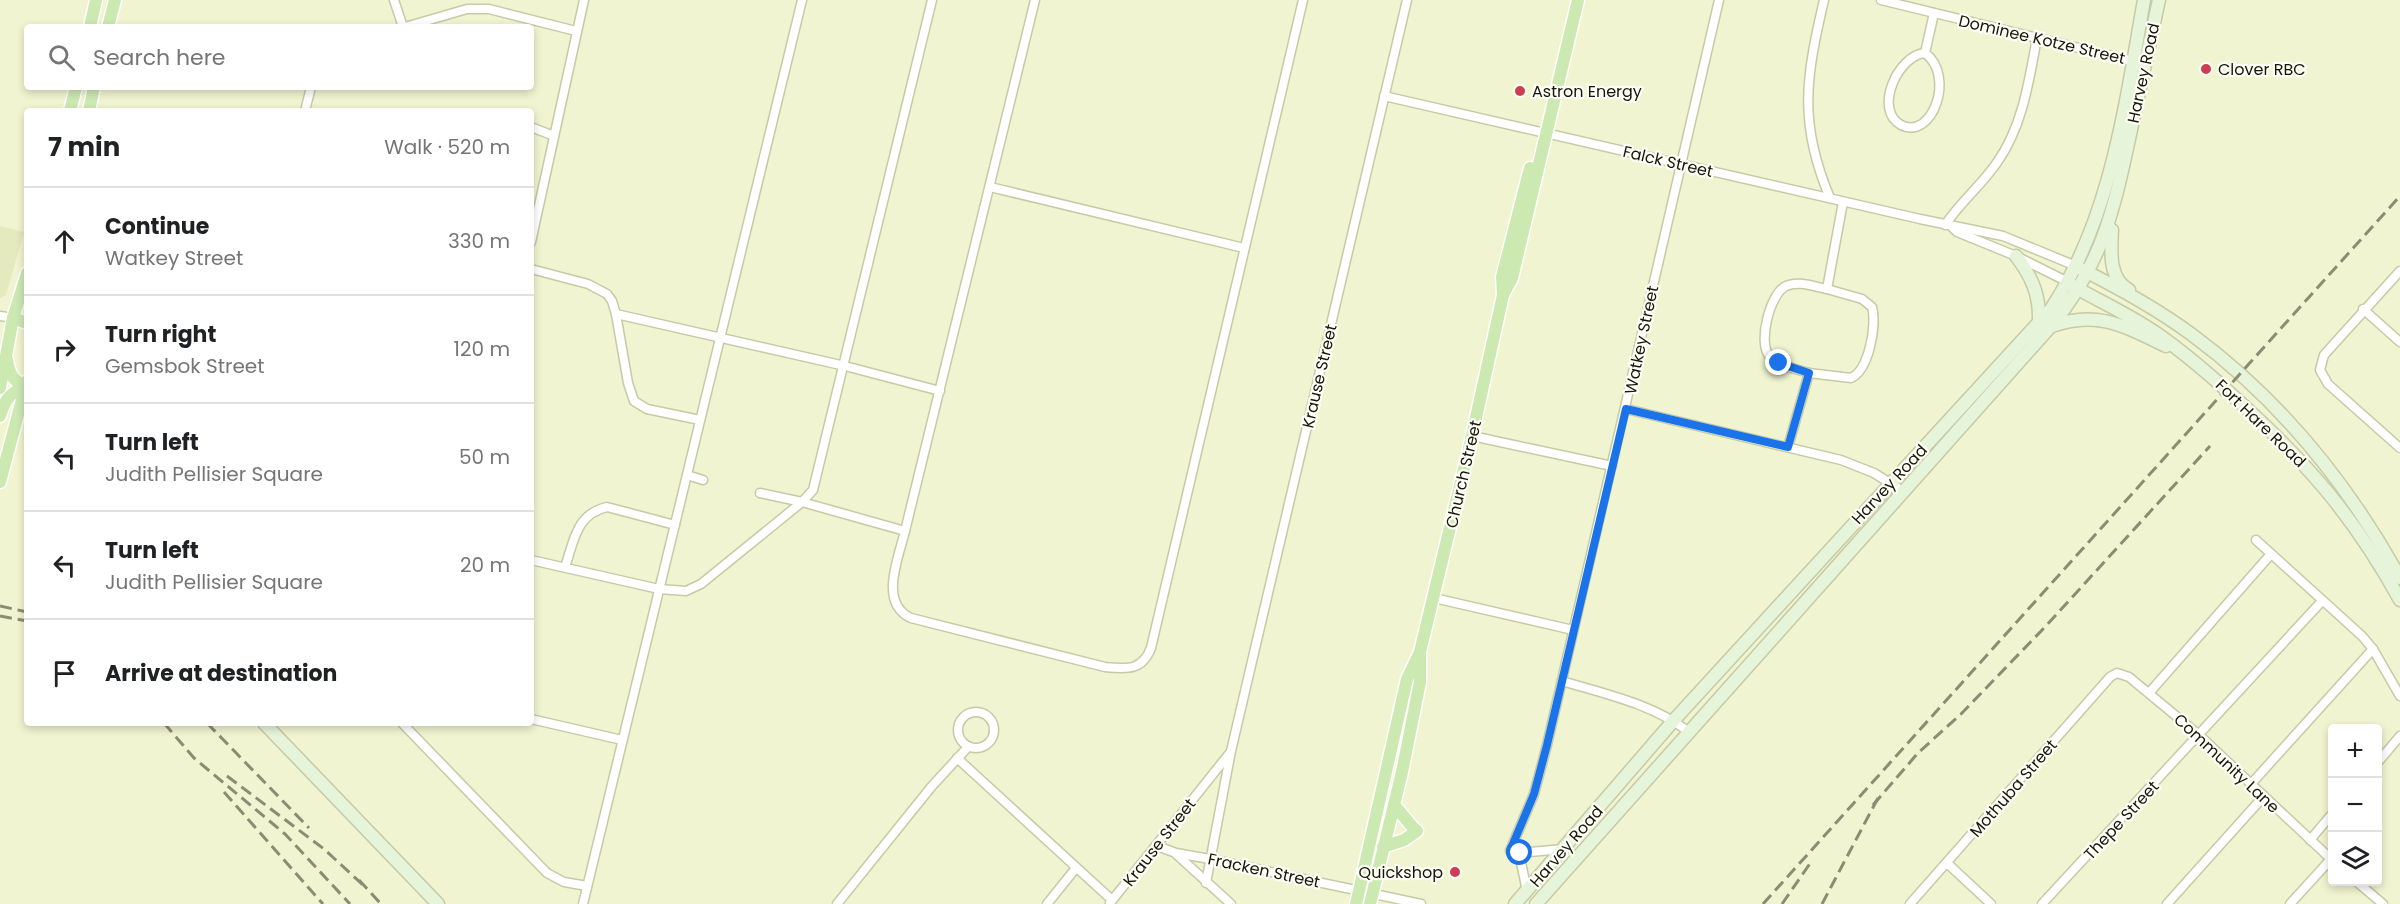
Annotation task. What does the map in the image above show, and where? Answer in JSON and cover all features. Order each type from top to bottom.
[{"type":"main road","name":"Church Street","points":[[1356,904],[1407,679],[1420,652],[1503,295],[1512,278],[1569,0]]},
{"type":"main road","name":"Church Street","points":[[1543,133],[1578,0]]},
{"type":"main road","name":"Harvey Road","points":[[1515,904],[1674,720],[1890,482],[2079,289],[2112,216],[2139,62],[2144,0]]},
{"type":"main road","name":"Harvey Road","points":[[1536,904],[1904,492],[2045,325],[2076,266],[2103,197],[2139,62],[2159,0]]},
{"type":"main road","points":[[91,24],[96,3],[113,5],[109,24]]},
{"type":"main road","points":[[71,108],[75,90]]},
{"type":"main road","points":[[89,108],[93,90]]},
{"type":"main road","points":[[2112,216],[2112,262],[2121,285],[2162,308],[2192,334]]},
{"type":"main road","points":[[2016,256],[2036,286],[2039,310],[2045,325],[2076,318],[2114,323],[2196,362]]},
{"type":"main road","name":"Falck Street","points":[[2076,266],[2088,272]]},
{"type":"main road","name":"Fort Hare Road","points":[[2088,272],[2158,311],[2192,334],[2256,389],[2312,449],[2364,516],[2400,578]]},
{"type":"main road","points":[[0,388],[5,351],[6,317],[24,279]]},
{"type":"main road","name":"Falck Street","points":[[2068,282],[2079,289]]},
{"type":"main road","name":"Fort Hare Road","points":[[2079,289],[2138,321],[2196,362],[2286,445],[2330,492],[2361,535],[2400,600]]},
{"type":"main road","points":[[6,317],[24,317]]},
{"type":"main road","points":[[6,317],[24,322]]},
{"type":"main road","points":[[5,351],[12,376],[19,384],[24,385]]},
{"type":"main road","points":[[0,416],[5,400],[13,392],[24,386]]},
{"type":"main road","points":[[0,482],[23,411]]},
{"type":"main road","name":"Church Street","points":[[1371,899],[1420,682],[1420,652]]},
{"type":"main road","points":[[267,726],[438,904]]},
{"type":"main road","points":[[1383,848],[1404,840],[1417,831],[1394,805]]},
{"type":"street","points":[[394,0],[403,24]]},
{"type":"street","points":[[534,228],[584,0]]},
{"type":"street","points":[[583,904],[802,0]]},
{"type":"street","points":[[534,561],[659,589],[686,591],[701,584],[802,502],[817,484],[932,0]]},
{"type":"street","points":[[1035,0],[892,591],[899,610],[905,615],[1105,667],[1130,668],[1144,661],[1151,648],[1303,0]]},
{"type":"street","name":"Krause Street","points":[[1206,883],[1231,751],[1407,0]]},
{"type":"street","name":"Watkey Street","points":[[1520,853],[1510,851],[1534,794],[1562,681],[1719,0]]},
{"type":"street","points":[[1824,0],[1812,50],[1806,104],[1815,157],[1830,198]]},
{"type":"street","name":"Dominee Kotze Street","points":[[1881,0],[2139,62]]},
{"type":"street","points":[[415,24],[476,8],[489,9],[576,31]]},
{"type":"street","points":[[1925,53],[1934,13]]},
{"type":"street","points":[[1948,225],[1962,201],[1998,161],[2014,131],[2028,84],[2037,38]]},
{"type":"street","points":[[1925,53],[1937,66],[1940,76],[1936,105],[1926,121],[1909,127],[1901,125],[1891,113],[1890,93],[1894,80],[1901,66],[1917,54],[1925,53]]},
{"type":"street","points":[[306,108],[310,90]]},
{"type":"street","name":"Falck Street","points":[[1384,96],[1843,202],[2003,236],[2076,266]]},
{"type":"street","points":[[534,128],[554,136]]},
{"type":"street","points":[[990,187],[1245,248]]},
{"type":"street","points":[[1827,289],[1843,202]]},
{"type":"street","name":"Falck Street","points":[[1948,225],[1957,232],[2016,256],[2068,282]]},
{"type":"street","points":[[534,270],[599,288],[607,294],[612,302],[628,383],[634,401],[647,409],[700,420]]},
{"type":"street","points":[[2400,271],[2363,309],[2324,356],[2320,370],[2328,384],[2400,448]]},
{"type":"street","points":[[1799,284],[1862,299],[1872,307],[1874,320],[1866,360],[1858,375],[1851,378],[1809,373],[1772,359],[1766,352],[1765,332],[1777,291],[1784,286],[1799,284]]},
{"type":"street","points":[[2363,309],[2400,342]]},
{"type":"street","points":[[615,314],[845,366],[939,391]]},
{"type":"street","points":[[1788,447],[1809,373]]},
{"type":"street","points":[[1626,409],[1850,463],[1874,472],[1904,492]]},
{"type":"street","points":[[1472,436],[1612,466]]},
{"type":"street","points":[[687,475],[703,480]]},
{"type":"street","points":[[760,493],[802,502],[905,531]]},
{"type":"street","points":[[565,567],[579,526],[585,516],[600,509],[607,507],[675,525]]},
{"type":"street","points":[[2256,540],[2373,649],[2400,696]]},
{"type":"street","points":[[2149,693],[2271,554]]},
{"type":"street","points":[[1434,598],[1573,630]]},
{"type":"street","name":"Thepe Street","points":[[2042,904],[2322,601]]},
{"type":"street","points":[[2251,784],[2373,649]]},
{"type":"street","name":"Community Lane","points":[[2117,673],[2126,674],[2199,735],[2328,856]]},
{"type":"street","name":"Mothuba Street","points":[[1910,904],[2110,677],[2117,673]]},
{"type":"street","points":[[1562,681],[1647,708],[1674,720],[1689,732]]},
{"type":"street","points":[[969,714],[984,714],[993,726],[991,741],[978,748],[968,747],[963,744],[958,735],[960,720],[969,714]]},
{"type":"street","points":[[534,720],[622,740]]},
{"type":"street","points":[[405,726],[547,873],[564,882],[587,886]]},
{"type":"street","points":[[412,734],[414,726]]},
{"type":"street","points":[[2382,757],[2400,736]]},
{"type":"street","points":[[837,904],[968,747]]},
{"type":"street","name":"Krause Street","points":[[1111,902],[1231,751]]},
{"type":"street","points":[[957,758],[1111,902]]},
{"type":"street","points":[[2167,904],[2264,796]]},
{"type":"street","points":[[2310,840],[2328,819]]},
{"type":"street","name":"Fracken Street","points":[[1157,846],[1176,853],[1359,891],[1371,899],[1421,904]]},
{"type":"street","points":[[1527,891],[1520,853],[1564,849]]},
{"type":"street","points":[[1176,853],[1231,904]]},
{"type":"street","points":[[1947,863],[1991,904]]},
{"type":"street","points":[[2290,904],[2328,864]]},
{"type":"street","points":[[1047,904],[1076,868]]},
{"type":"street","points":[[2362,886],[2383,904]]},
{"type":"shaded area","points":[[0,226],[24,232],[6,295],[0,298]]},
{"type":"railway","points":[[1763,904],[2400,196]]},
{"type":"railway","points":[[1873,805],[1918,753],[1961,714],[2045,627],[2210,446]]},
{"type":"railway","points":[[0,606],[24,611]]},
{"type":"railway","points":[[0,616],[24,620]]},
{"type":"railway","points":[[167,726],[194,758],[285,834],[350,904]]},
{"type":"railway","points":[[210,726],[309,828]]},
{"type":"railway","points":[[227,776],[324,849],[363,885]]},
{"type":"railway","points":[[224,792],[323,904]]},
{"type":"railway","points":[[1822,904],[1878,798]]},
{"type":"railway","points":[[1782,904],[1811,862]]},
{"type":"railway","points":[[359,880],[381,904]]},
{"type":"place","name":"Clover RBC","points":[[2206,69]]},
{"type":"place","name":"Astron Energy","points":[[1520,91]]},
{"type":"place","name":"Quickshop","points":[[1455,872]]},
{"type":"route","points":[[1520,853],[1510,851],[1534,794],[1547,745],[1626,409],[1788,447],[1809,373],[1779,363]]}]
